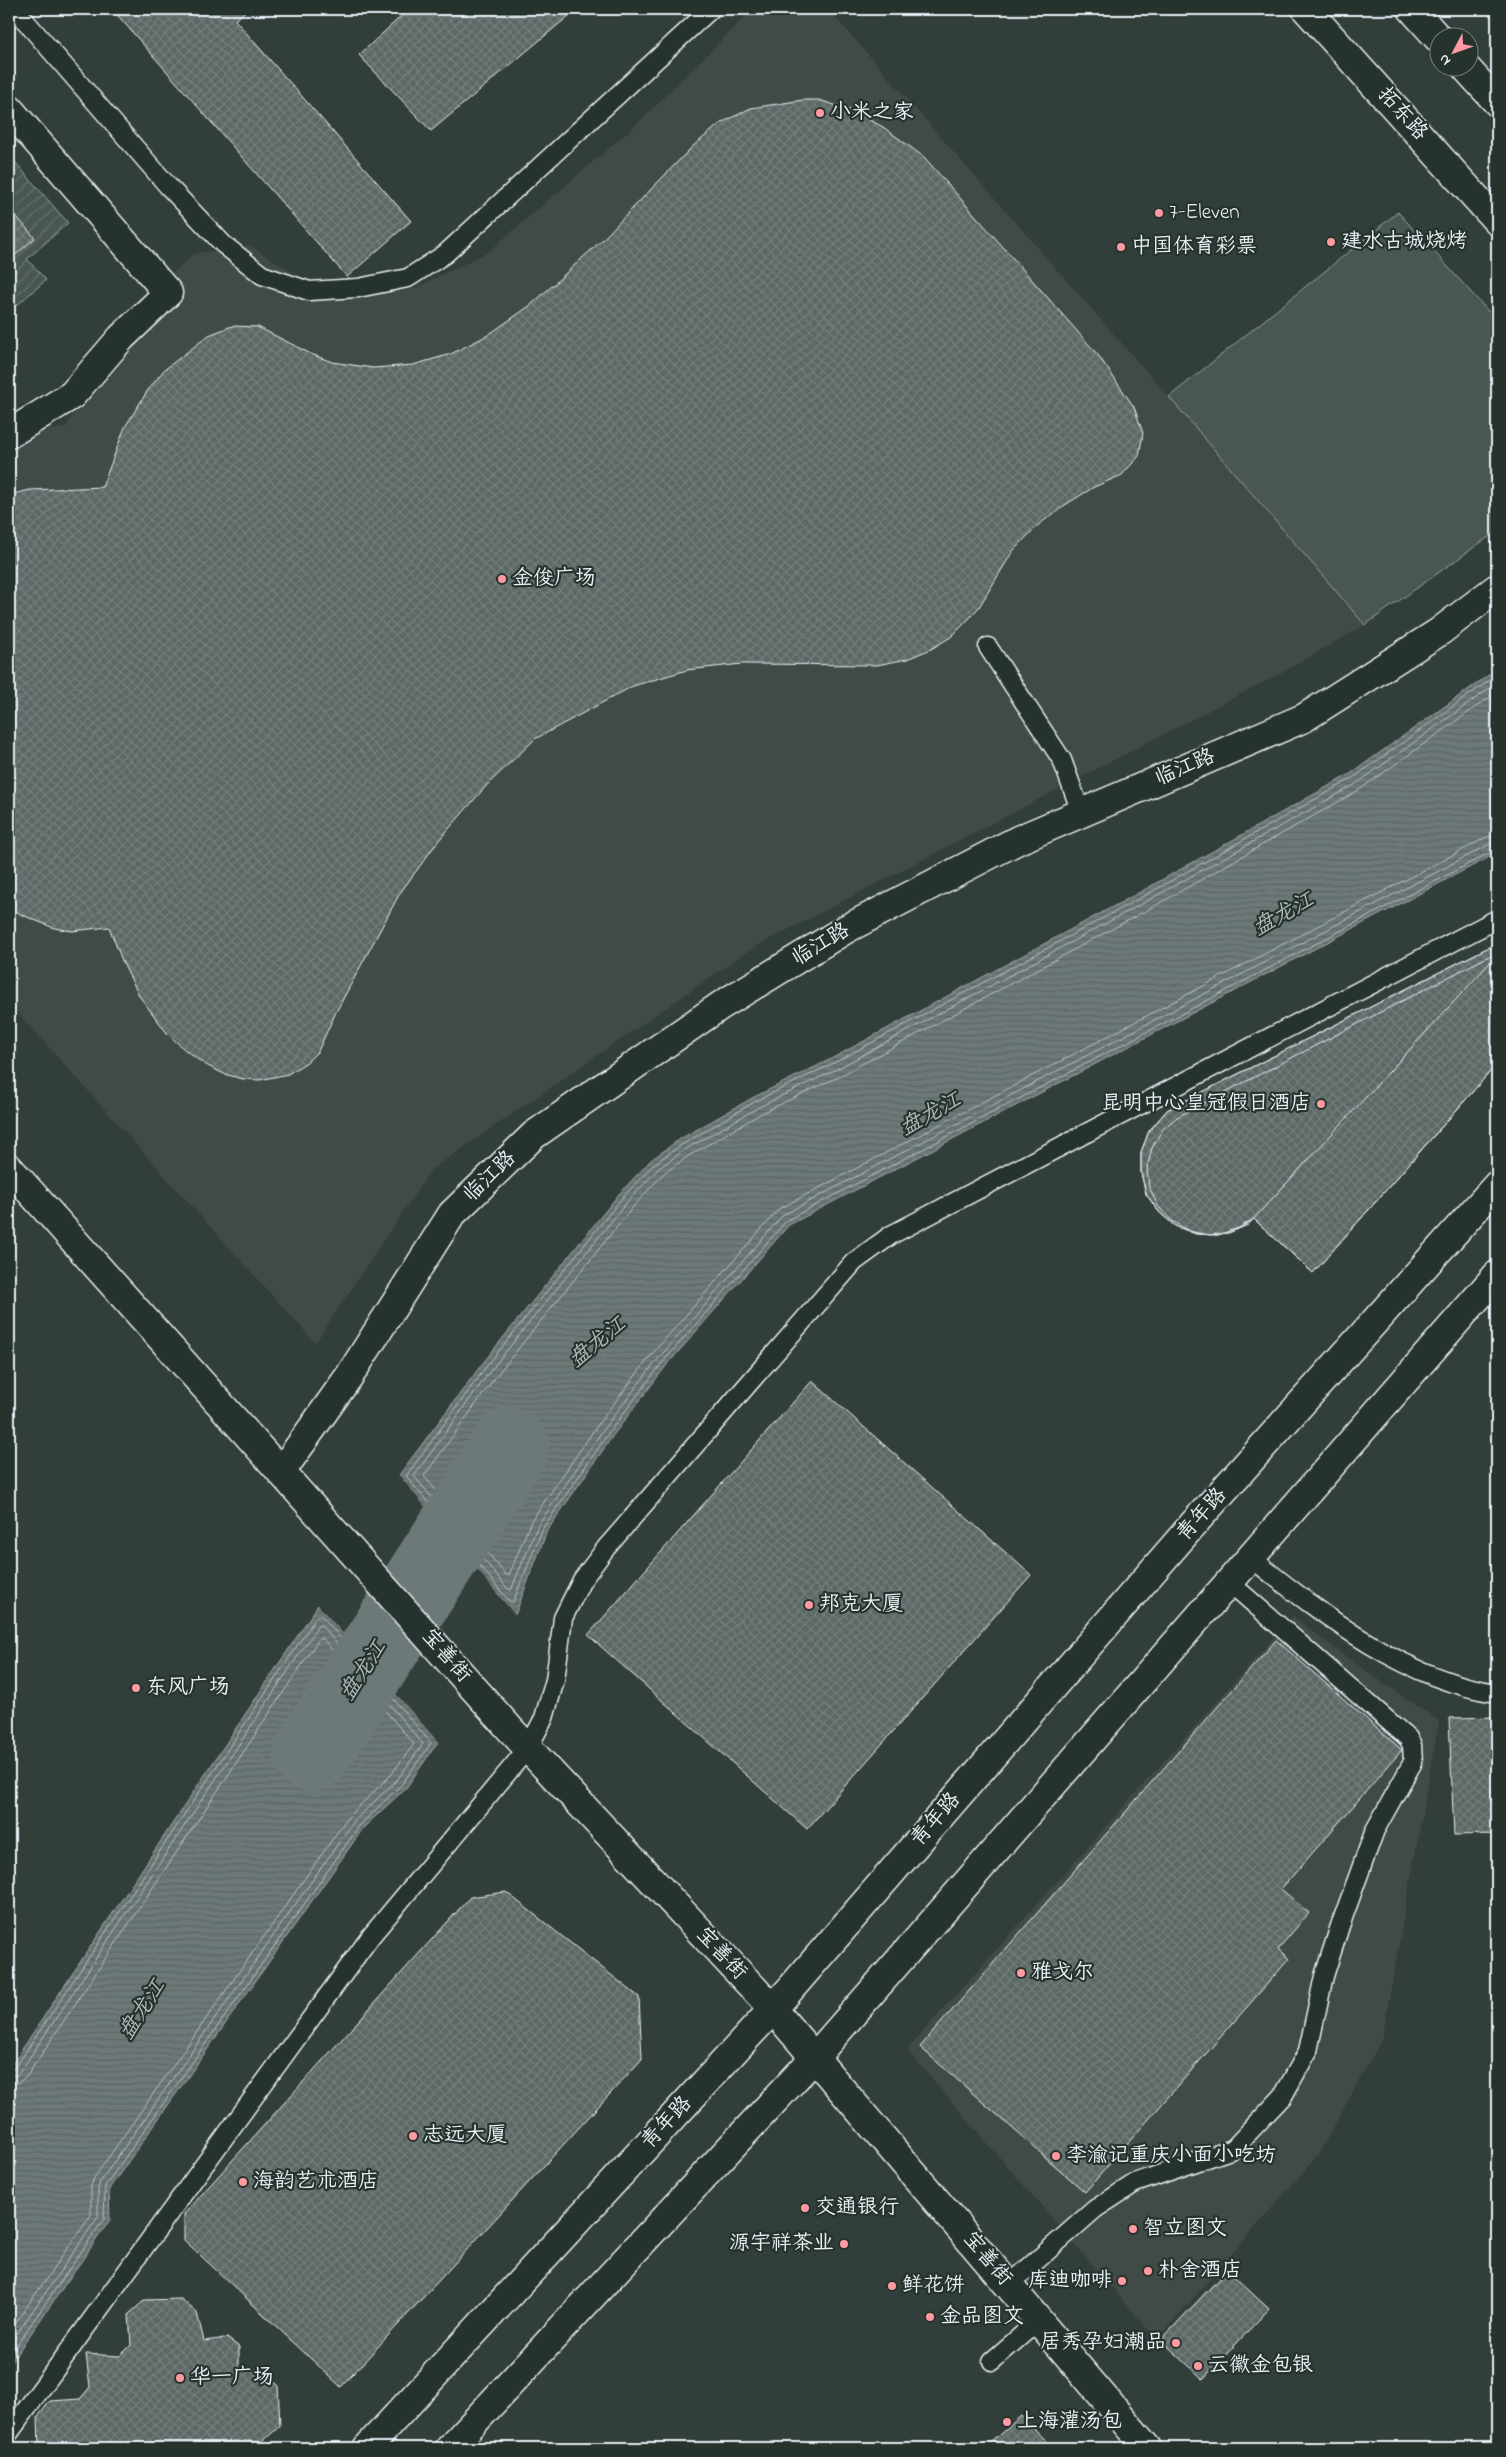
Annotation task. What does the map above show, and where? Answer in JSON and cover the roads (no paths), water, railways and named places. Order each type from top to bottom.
[{"type":"street","name":"拓东路","points":[[1306,9],[1497,221]]},
{"type":"street","points":[[1412,9],[1429,28]]},
{"type":"street","points":[[1475,78],[1497,102]]},
{"type":"street","points":[[9,110],[168,293],[121,338],[72,395],[9,434]]},
{"type":"street","name":"临江路","points":[[281,1472],[350,1375],[452,1214],[534,1135],[720,1006],[846,929],[1018,840],[1304,718],[1439,632],[1497,588]]},
{"type":"street","name":"宝善街","points":[[9,1168],[342,1538],[506,1724],[773,2009],[1147,2448]]},
{"type":"street","name":"青年路","points":[[367,2448],[773,2009],[1196,1521],[1497,1185]]},
{"type":"street","points":[[450,2448],[815,2057],[1497,1275]]},
{"type":"lane","points":[[15,9],[168,186],[222,244],[262,275],[309,291],[358,288],[408,278],[445,254],[711,9]]},
{"type":"lane","points":[[988,646],[1062,760],[1081,812]]},
{"type":"lane","points":[[9,2433],[371,1936],[528,1748],[544,1718],[555,1680],[564,1618],[582,1580],[606,1548],[854,1262],[891,1235],[1497,919]]},
{"type":"lane","points":[[1251,1558],[1321,1612],[1361,1638],[1426,1673],[1479,1690],[1497,1693]]},
{"type":"lane","points":[[1009,2285],[1095,2209],[1135,2183],[1233,2149],[1283,2096],[1308,2051],[1324,1976],[1374,1830],[1413,1762],[1412,1745],[1408,1738],[1229,1582]]},
{"type":"lane","points":[[992,2361],[1039,2320]]},
{"type":"water","points":[[1497,669],[1497,853],[789,1225],[666,1366],[614,1434],[547,1531],[515,1615],[399,1475],[482,1364],[619,1194],[651,1160],[680,1139],[754,1097],[829,1060],[1142,891],[1350,774]]},
{"type":"water","points":[[318,1605],[438,1742],[406,1788],[364,1827],[109,2189],[110,2220],[9,2365],[9,2069]]},
{"type":"waterway","name":"盘龙江","points":[[312,1753],[510,1447]]},
{"type":"place","name":"小米之家","points":[[820,113]]},
{"type":"place","name":"7-Eleven","points":[[1159,213]]},
{"type":"place","name":"建水古城烧烤","points":[[1331,242]]},
{"type":"place","name":"中国体育彩票","points":[[1121,247]]},
{"type":"place","name":"金俊广场","points":[[502,579]]},
{"type":"place","name":"昆明中心皇冠假日酒店","points":[[1321,1104]]},
{"type":"place","name":"邦克大厦","points":[[809,1605]]},
{"type":"place","name":"东风广场","points":[[136,1688]]},
{"type":"place","name":"雅戈尔","points":[[1021,1973]]},
{"type":"place","name":"志远大厦","points":[[413,2136]]},
{"type":"place","name":"李渝记重庆小面小吃坊","points":[[1056,2156]]},
{"type":"place","name":"海韵艺术酒店","points":[[243,2182]]},
{"type":"place","name":"交通银行","points":[[805,2208]]},
{"type":"place","name":"智立图文","points":[[1133,2229]]},
{"type":"place","name":"源宇祥茶业","points":[[844,2244]]},
{"type":"place","name":"朴舍酒店","points":[[1148,2271]]},
{"type":"place","name":"库迪咖啡","points":[[1122,2281]]},
{"type":"place","name":"鲜花饼","points":[[892,2286]]},
{"type":"place","name":"金品图文","points":[[930,2317]]},
{"type":"place","name":"居秀孕妇潮品","points":[[1176,2343]]},
{"type":"place","name":"云徽金包银","points":[[1198,2366]]},
{"type":"place","name":"华一广场","points":[[180,2378]]},
{"type":"place","name":"上海灌汤包","points":[[1007,2422]]}]
